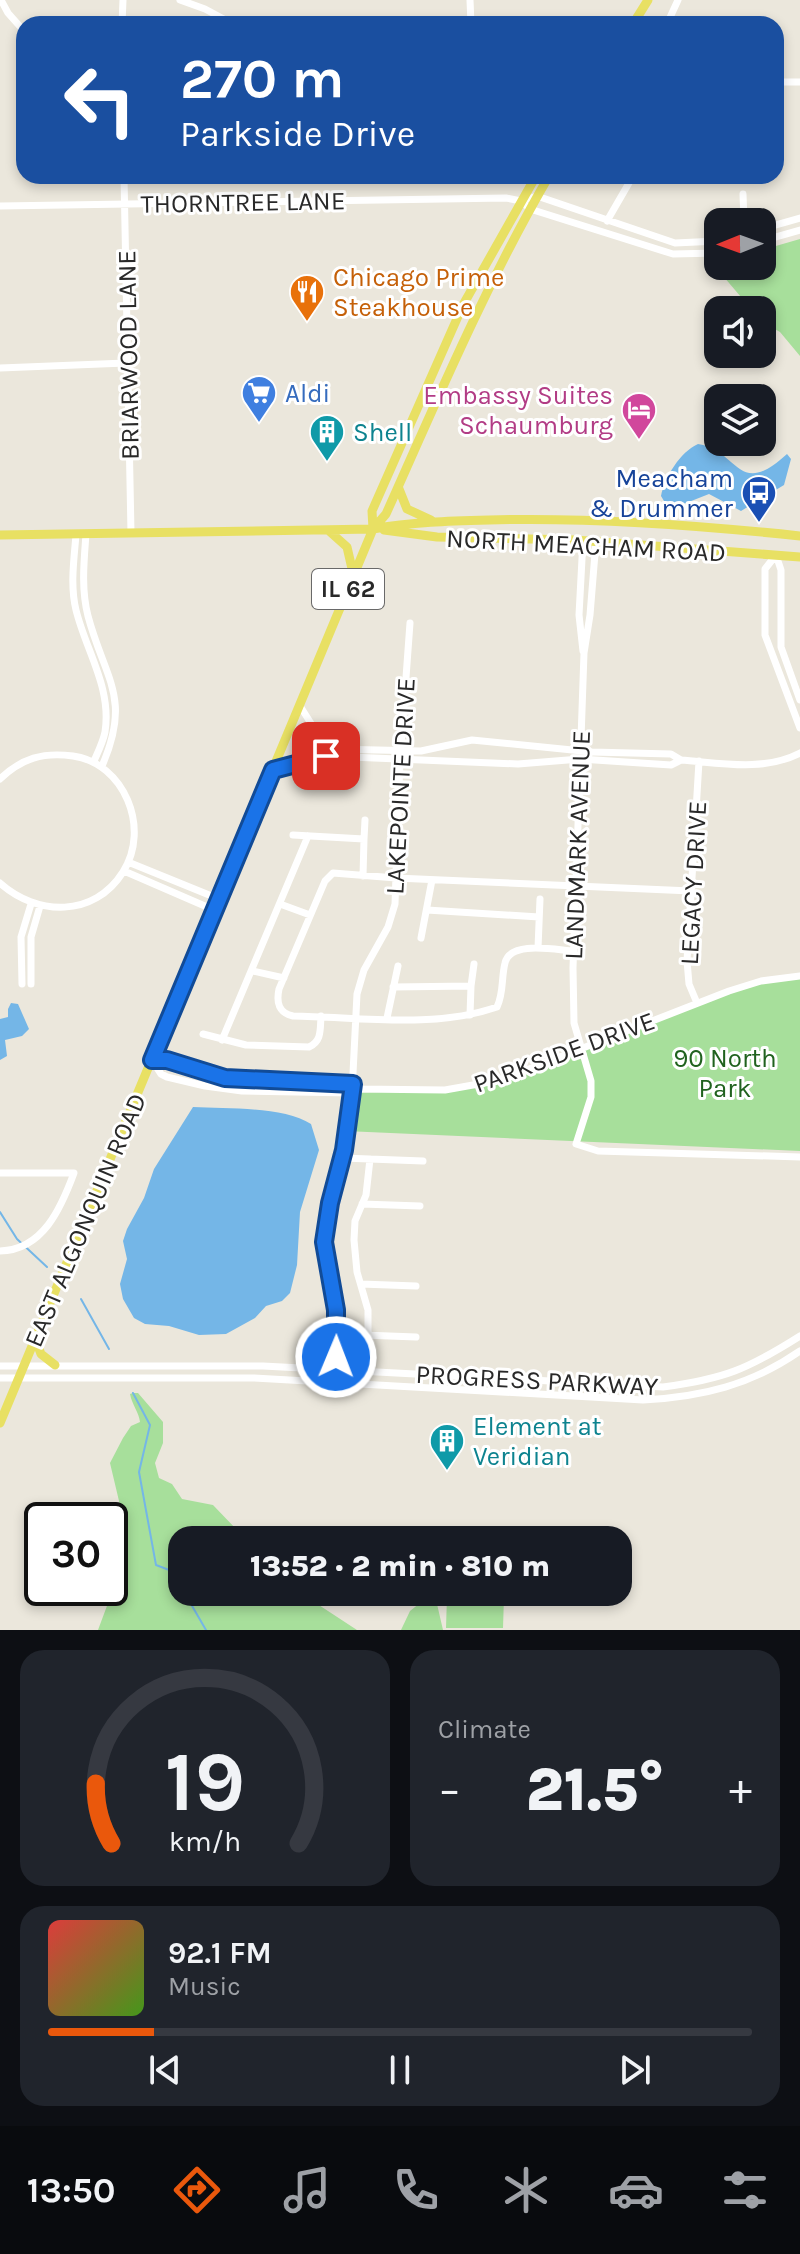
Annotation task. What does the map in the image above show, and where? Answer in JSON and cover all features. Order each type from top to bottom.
[{"type":"main road","name":"EAST ALGONQUIN ROAD","points":[[373,529],[372,511],[463,305],[531,184]]},
{"type":"main road","name":"EAST ALGONQUIN ROAD","points":[[0,1423],[373,529],[386,514],[454,365],[544,184]]},
{"type":"main road","points":[[399,486],[407,509],[438,522]]},
{"type":"main road","name":"NORTH MEACHAM ROAD","points":[[0,535],[373,529],[438,522],[542,518],[609,520],[800,536]]},
{"type":"main road","name":"NORTH MEACHAM ROAD","points":[[373,529],[437,537],[583,540],[800,557]]},
{"type":"main road","points":[[328,530],[344,542],[349,551],[353,576]]},
{"type":"main road","points":[[35,1338],[41,1354],[55,1365]]},
{"type":"street","points":[[1,0],[4,14]]},
{"type":"street","points":[[180,0],[218,16]]},
{"type":"street","name":"BRIARWOOD LANE","points":[[124,184],[131,533]]},
{"type":"street","points":[[604,230],[628,184]]},
{"type":"street","points":[[743,194],[744,208]]},
{"type":"street","points":[[521,201],[537,196],[675,243],[704,242]]},
{"type":"street","name":"THORNTREE LANE","points":[[0,206],[506,198],[521,201]]},
{"type":"street","points":[[521,201],[530,209],[673,254],[704,253]]},
{"type":"street","points":[[776,225],[800,218]]},
{"type":"street","points":[[776,237],[800,230]]},
{"type":"street","points":[[0,368],[126,363]]},
{"type":"street","points":[[81,534],[73,589],[75,607],[105,700],[105,734],[98,764]]},
{"type":"street","points":[[583,540],[579,615],[584,653]]},
{"type":"street","name":"LANDMARK AVENUE","points":[[596,541],[584,653],[574,951],[574,1023],[591,1081],[591,1097],[589,1112],[576,1144],[598,1151],[800,1157]]},
{"type":"street","points":[[776,555],[781,582],[781,647],[800,700]]},
{"type":"street","points":[[776,555],[765,569],[765,635],[800,728]]},
{"type":"street","name":"LAKEPOINTE DRIVE","points":[[335,1369],[336,1310],[324,1242],[355,1089],[354,1017],[364,970],[395,904],[400,755],[410,623]]},
{"type":"street","points":[[300,706],[324,744],[334,749],[518,764],[580,759],[671,765],[681,760]]},
{"type":"street","points":[[273,770],[326,756],[400,755],[472,740],[671,754],[681,760],[752,765],[785,761],[800,753]]},
{"type":"street","points":[[0,779],[23,760],[43,755],[77,757],[98,764],[120,785],[130,807],[134,834],[124,871],[93,899],[68,908],[40,906],[31,904],[0,883]]},
{"type":"street","name":"LEGACY DRIVE","points":[[697,1003],[689,984],[687,961],[699,761]]},
{"type":"street","points":[[363,876],[365,820]]},
{"type":"street","points":[[293,835],[364,839]]},
{"type":"street","points":[[222,1040],[308,836]]},
{"type":"street","points":[[128,862],[219,899]]},
{"type":"street","points":[[124,871],[214,910]]},
{"type":"street","points":[[574,951],[526,948],[512,952],[505,960],[502,997],[497,1007],[470,1015],[431,1020],[293,1016],[283,1012],[278,997],[325,881],[333,873],[691,891]]},
{"type":"street","points":[[421,938],[432,880]]},
{"type":"street","points":[[538,948],[540,899]]},
{"type":"street","points":[[31,904],[21,937],[26,984],[31,937],[40,906]]},
{"type":"street","points":[[280,904],[310,915]]},
{"type":"street","points":[[427,910],[539,917]]},
{"type":"street","points":[[470,1015],[474,964]]},
{"type":"street","points":[[387,1018],[398,966]]},
{"type":"street","points":[[253,971],[284,978]]},
{"type":"street","name":"PARKSIDE DRIVE","points":[[152,1060],[161,1074],[167,1077],[253,1092],[462,1089],[501,1080],[761,981],[800,976]]},
{"type":"street","points":[[393,987],[471,986]]},
{"type":"street","points":[[203,1034],[246,1045],[309,1047],[320,1037],[321,1016]]},
{"type":"street","name":"PARKSIDE DRIVE","points":[[152,1060],[167,1060],[225,1078],[355,1089]]},
{"type":"street","points":[[343,1158],[423,1161]]},
{"type":"street","points":[[368,1335],[368,1310],[354,1255],[354,1240],[355,1221],[368,1182],[370,1159]]},
{"type":"street","points":[[0,1173],[74,1173],[62,1207],[34,1241],[13,1250],[0,1251]]},
{"type":"street","points":[[362,1204],[420,1206]]},
{"type":"street","points":[[361,1284],[416,1286]]},
{"type":"street","points":[[336,1334],[416,1337]]},
{"type":"street","name":"PROGRESS PARKWAY","points":[[0,1366],[239,1365],[663,1387],[727,1375],[758,1363],[800,1336]]},
{"type":"street","name":"PROGRESS PARKWAY","points":[[0,1378],[254,1378],[643,1400],[678,1398],[741,1384],[800,1351]]},
{"type":"street","points":[[550,1395],[551,1382]]},
{"type":"green space","points":[[800,239],[800,356],[776,330],[776,296],[740,296],[726,280],[776,280],[776,246]]},
{"type":"green space","name":"90 North Park","points":[[800,976],[800,1151],[345,1131],[352,1093],[445,1090],[483,1085],[729,991]]},
{"type":"green space","points":[[138,1393],[163,1422],[163,1443],[155,1463],[159,1478],[172,1484],[182,1499],[213,1505],[233,1526],[168,1526],[168,1606],[320,1606],[357,1630],[98,1630],[107,1606],[128,1606],[128,1502],[119,1502],[110,1463],[131,1426],[140,1422],[130,1394]]},
{"type":"green space","points":[[416,1606],[437,1606],[443,1630],[401,1630],[410,1611]]},
{"type":"green space","points":[[447,1606],[504,1606],[503,1628],[446,1628]]},
{"type":"water","points":[[698,444],[704,446],[704,456],[723,456],[748,473],[758,473],[771,467],[787,454],[791,459],[784,485],[741,511],[709,494],[676,507],[667,506],[661,496],[666,481],[679,459]]},
{"type":"water","points":[[11,1003],[18,1004],[29,1029],[22,1036],[5,1040],[7,1056],[0,1060],[0,1019],[8,1017]]},
{"type":"water","points":[[193,1107],[254,1110],[300,1118],[311,1124],[319,1150],[300,1212],[297,1265],[290,1293],[282,1301],[266,1306],[255,1318],[226,1334],[199,1335],[169,1326],[145,1324],[134,1318],[123,1299],[120,1284],[127,1259],[123,1241],[127,1229],[144,1198],[154,1169]]},
{"type":"waterway","points":[[0,1212],[17,1239],[47,1267]]},
{"type":"waterway","points":[[81,1299],[109,1349]]},
{"type":"waterway","points":[[133,1393],[150,1425],[139,1472],[156,1565],[168,1570]]},
{"type":"waterway","points":[[192,1606],[206,1630]]},
{"type":"place","name":"Chicago Prime Steakhouse","points":[[307,323]]},
{"type":"place","name":"Aldi","points":[[259,424]]},
{"type":"place","name":"Embassy Suites Schaumburg","points":[[639,441]]},
{"type":"place","name":"Shell","points":[[327,463]]},
{"type":"place","name":"Meacham & Drummer","points":[[759,524]]},
{"type":"place","name":"Element at Veridian","points":[[447,1472]]},
{"type":"route","points":[[326,756],[273,770],[152,1060],[167,1060],[225,1078],[353,1084],[344,1150],[326,1221],[324,1242],[336,1310],[336,1357]]}]
